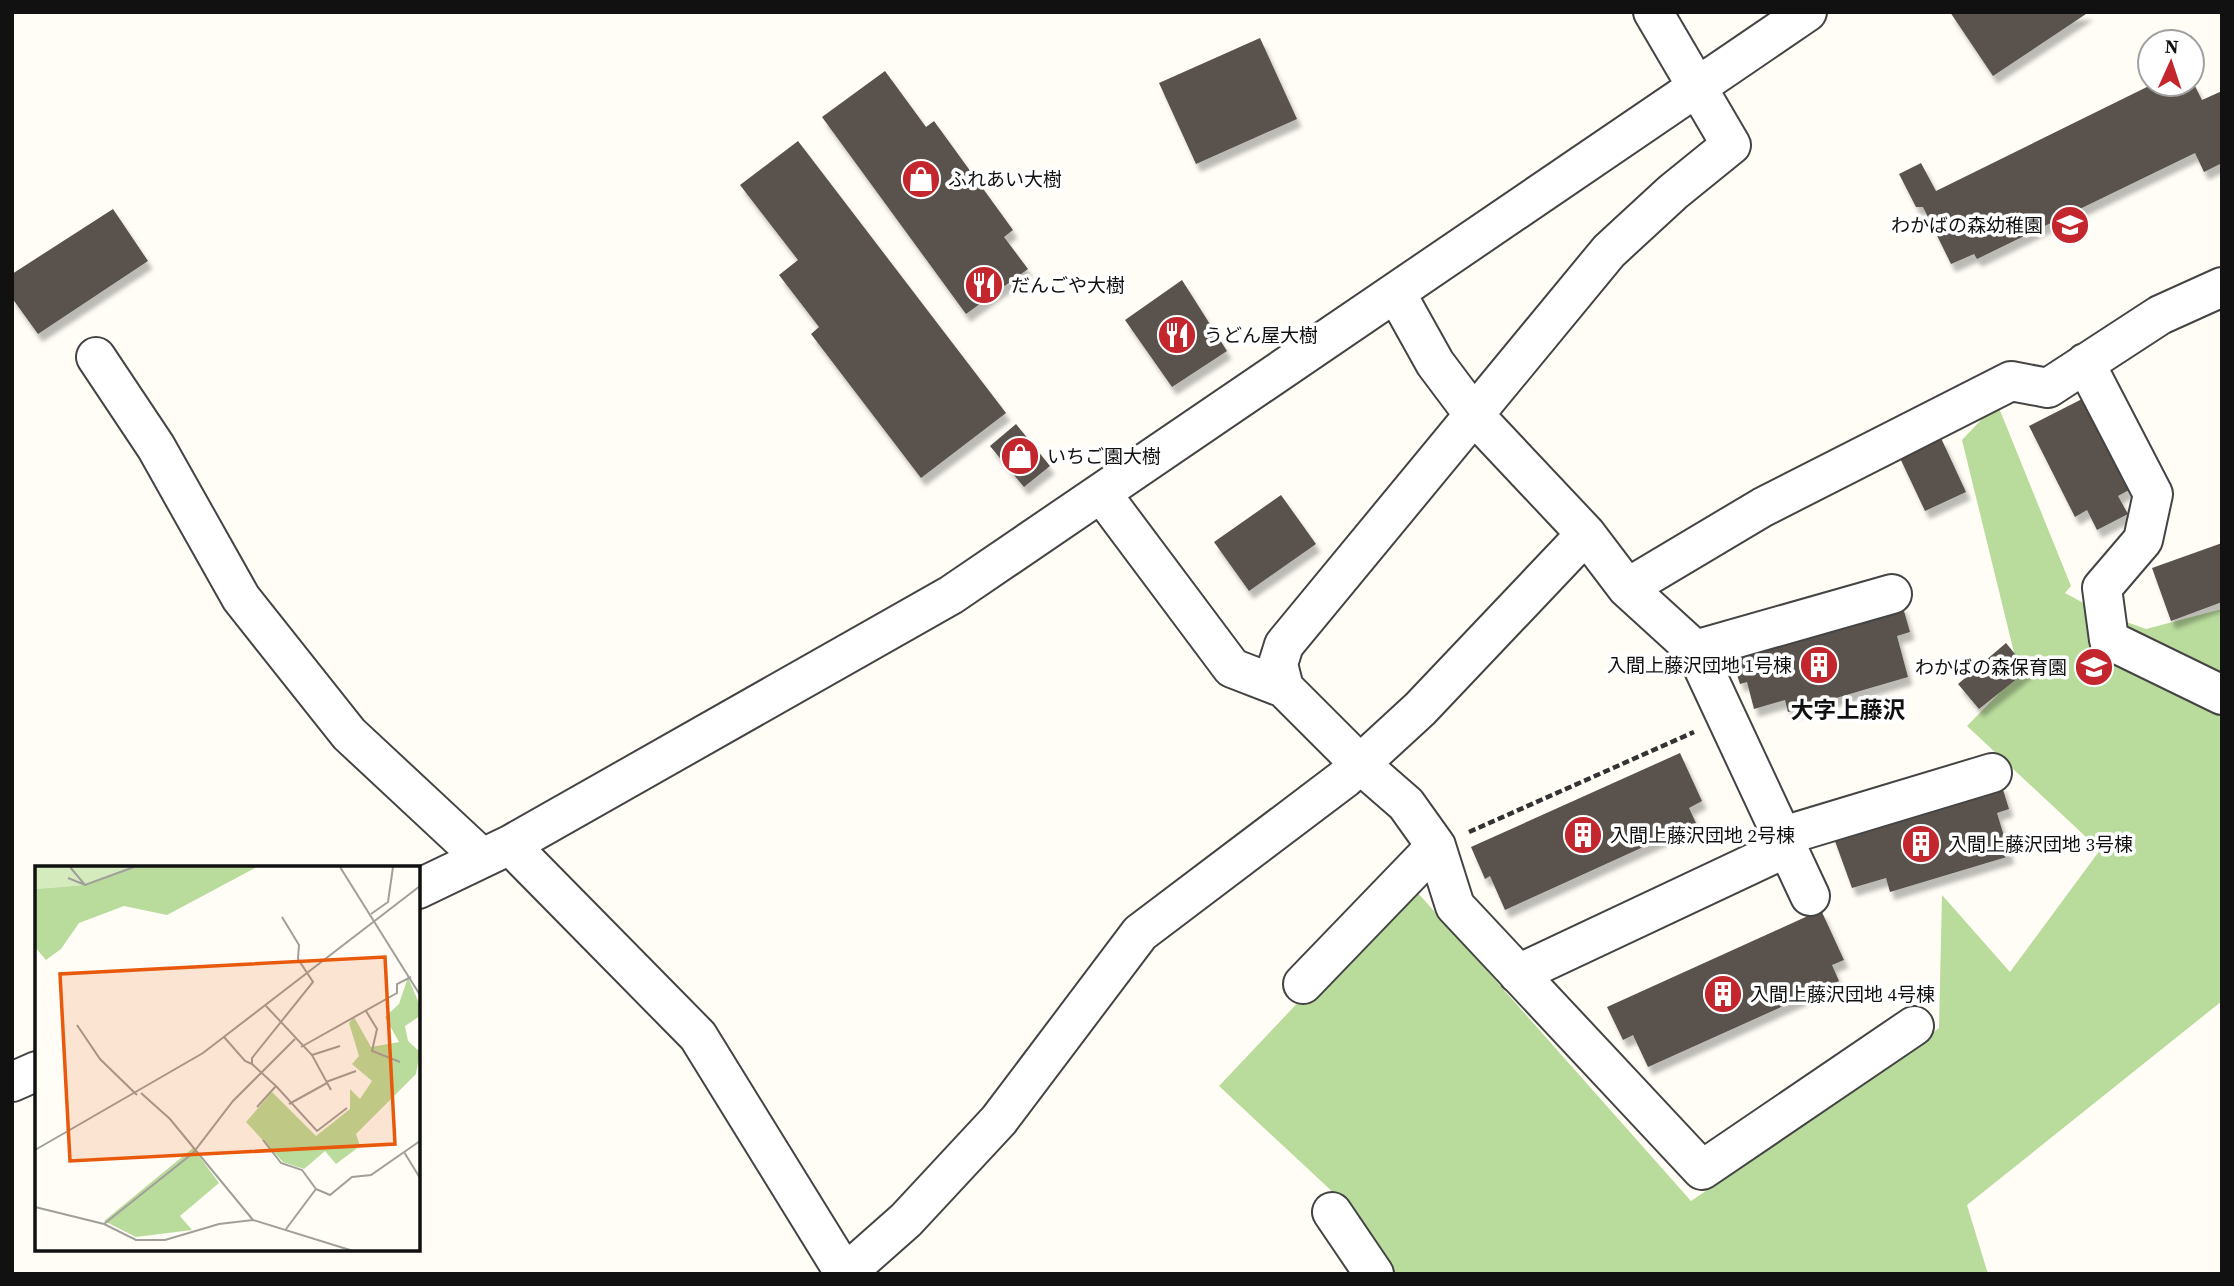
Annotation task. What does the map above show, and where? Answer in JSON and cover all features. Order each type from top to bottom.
[{"type":"street","points":[[1284,688],[1278,664],[1284,645],[1609,251],[1673,192],[1731,145],[1653,12]]},
{"type":"street","points":[[420,888],[496,852],[951,595],[1807,12]]},
{"type":"street","points":[[1627,588],[1763,507],[2011,381],[2048,388],[2160,315],[2222,287]]},
{"type":"street","points":[[1396,293],[1435,363],[1474,415],[1586,534],[1627,588],[1695,650],[1810,896]]},
{"type":"street","points":[[96,357],[156,447],[241,598],[349,734],[496,852],[698,1036],[845,1274],[906,1220],[999,1120],[1140,933],[1360,764],[1420,709],[1586,534]]},
{"type":"street","points":[[2085,363],[2153,494],[2143,540],[2102,588],[2109,640],[2222,695]]},
{"type":"street","points":[[1101,493],[1232,668],[1284,688],[1360,764],[1406,804],[1436,846],[1455,906],[1702,1170],[1914,1026]]},
{"type":"street","points":[[1695,650],[1892,594]]},
{"type":"street","points":[[1518,974],[1786,842],[1992,773]]},
{"type":"street","points":[[1303,984],[1436,846]]},
{"type":"street","points":[[12,1082],[35,1072]]},
{"type":"street","points":[[1332,1212],[1374,1274]]},
{"type":"path","points":[[1436,846],[1727,717]]},
{"type":"green space","points":[[1997,403],[2071,586],[2065,593],[2104,614],[2146,629],[2222,609],[2222,1001],[1967,1205],[1988,1274],[1391,1274],[1337,1196],[1219,1086],[1410,884],[1691,1201],[1897,1061],[1939,1028],[1942,895],[2010,972],[2100,850],[1967,726],[2019,673],[1962,440]]},
{"type":"building","points":[[1950,12],[2089,12],[1993,76]]},
{"type":"building","points":[[1260,38],[1297,119],[1196,164],[1159,83]]},
{"type":"building","name":"ふれあい大樹","points":[[885,71],[926,127],[934,121],[1013,230],[1004,237],[1028,269],[966,314],[822,117]]},
{"type":"building","points":[[2222,91],[2222,163],[2204,172],[2195,153],[1977,259],[1974,254],[1951,264],[1923,207],[1916,207],[1899,174],[1921,163],[1936,191],[2136,92],[2136,98],[2202,100]]},
{"type":"building","points":[[798,141],[1006,413],[921,478],[811,334],[819,327],[779,275],[798,260],[740,185]]},
{"type":"building","points":[[113,209],[148,261],[38,334],[12,298],[12,274]]},
{"type":"building","name":"うどん屋大樹","points":[[1182,280],[1227,351],[1172,387],[1125,320]]},
{"type":"building","points":[[2082,399],[2129,490],[2118,496],[2128,514],[2097,530],[2087,510],[2075,517],[2029,426]]},
{"type":"building","name":"いちご園大樹","points":[[1016,424],[1050,466],[1024,487],[990,446]]},
{"type":"building","points":[[1941,438],[1966,492],[1925,511],[1899,456]]},
{"type":"building","points":[[1281,495],[1316,544],[1249,591],[1214,542]]},
{"type":"building","points":[[2222,543],[2222,602],[2171,621],[2152,568]]},
{"type":"building","name":"入間上藤沢団地 1号棟","points":[[1902,604],[1910,632],[1897,636],[1908,677],[1788,712],[1785,700],[1754,709],[1747,682],[1740,684],[1730,653]]},
{"type":"building","points":[[2006,643],[2028,670],[1979,709],[1958,684]]},
{"type":"building","name":"入間上藤沢団地 2号棟","points":[[1680,753],[1702,801],[1689,808],[1696,823],[1505,910],[1490,876],[1485,879],[1471,847]]},
{"type":"building","name":"入間上藤沢団地 3号棟","points":[[2001,783],[2009,809],[1997,813],[2010,856],[1890,892],[1886,878],[1852,888],[1832,833]]},
{"type":"building","name":"入間上藤沢団地 4号棟","points":[[1821,910],[1844,960],[1832,965],[1839,981],[1648,1067],[1633,1035],[1623,1040],[1607,1007]]},
{"type":"place","name":"ふれあい大樹","points":[[921,179]]},
{"type":"place","name":"わかばの森幼稚園","points":[[2070,225]]},
{"type":"place","name":"だんごや大樹","points":[[984,285]]},
{"type":"place","name":"うどん屋大樹","points":[[1177,335]]},
{"type":"place","name":"いちご園大樹","points":[[1020,456]]},
{"type":"place","name":"入間上藤沢団地 1号棟","points":[[1819,665]]},
{"type":"place","name":"わかばの森保育園","points":[[2094,667]]},
{"type":"place","name":"入間上藤沢団地 2号棟","points":[[1583,835]]},
{"type":"place","name":"入間上藤沢団地 3号棟","points":[[1921,844]]},
{"type":"place","name":"入間上藤沢団地 4号棟","points":[[1723,994]]},
{"type":"district","name":"大字上藤沢","points":[[1848,710]]}]
